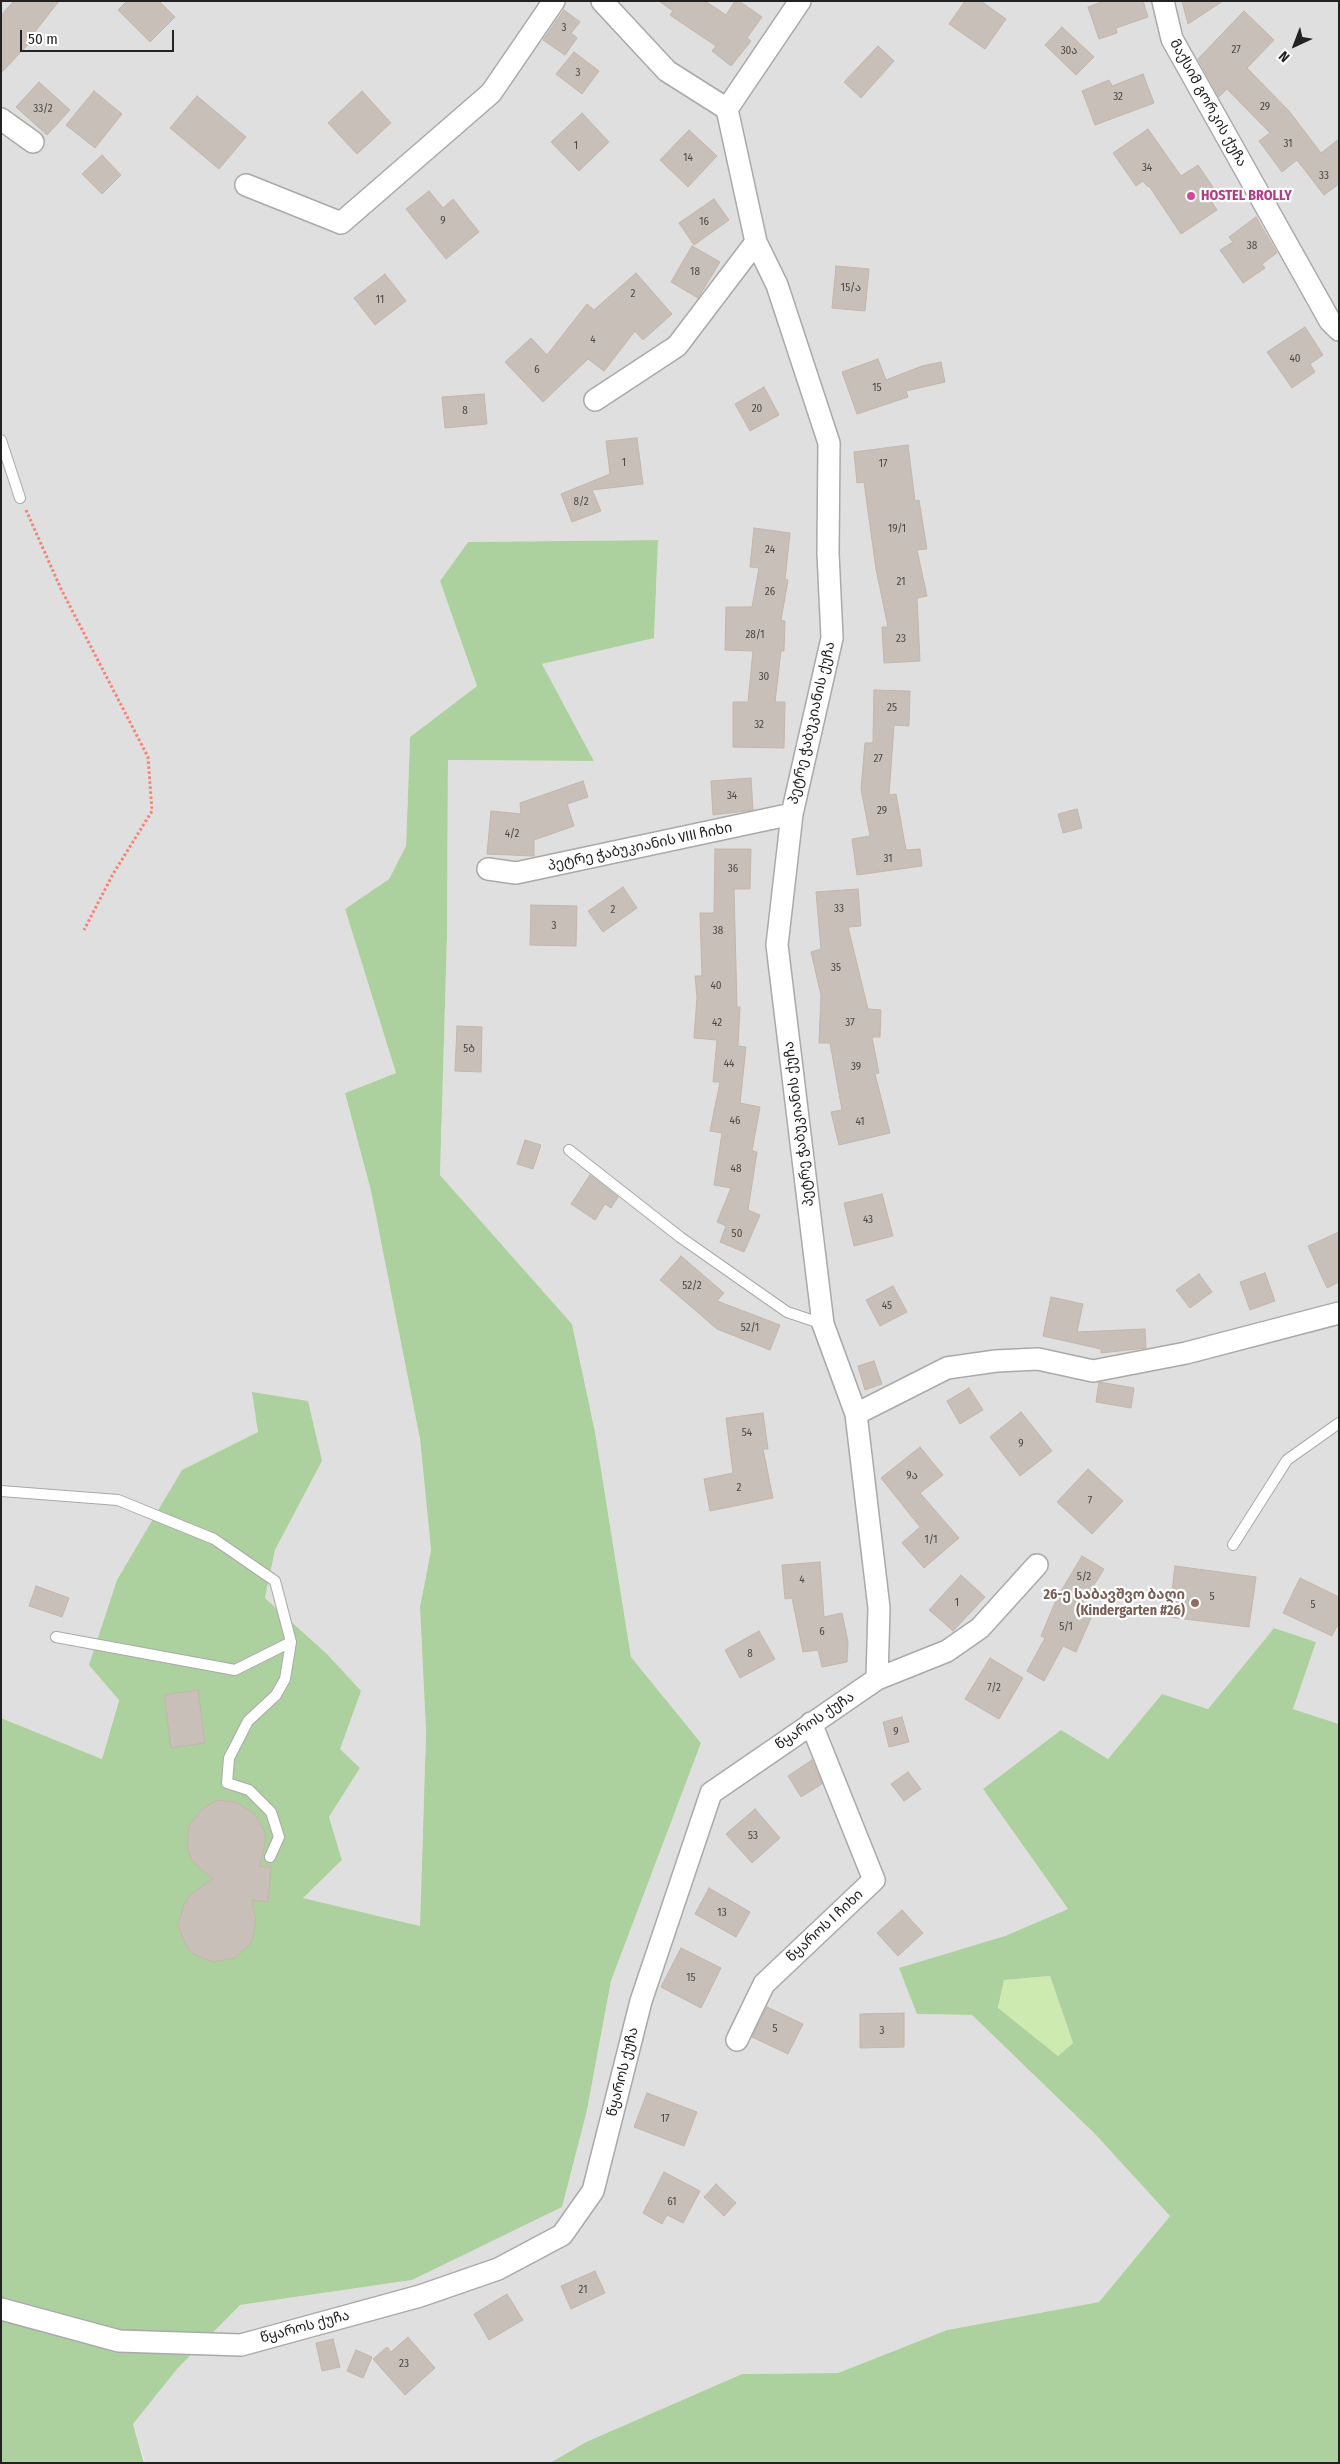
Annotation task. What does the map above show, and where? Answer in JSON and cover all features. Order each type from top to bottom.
[{"type":"street","points":[[246,185],[341,223],[491,93],[554,1]]},
{"type":"street","points":[[602,1],[667,70],[727,109],[800,1]]},
{"type":"street","name":"მაქსიმ გორკის ქუჩა","points":[[1163,1],[1172,39],[1330,321],[1339,330]]},
{"type":"street","name":"პეტრე ჭაბუკიანის ქუჩა","points":[[727,109],[756,242],[777,285],[829,443],[828,553],[832,638],[792,814],[777,944],[823,1324],[856,1414]]},
{"type":"street","points":[[1,120],[33,142]]},
{"type":"street","points":[[595,400],[677,346],[756,242]]},
{"type":"street","name":"პეტრე ჭაბუკიანის VIII ჩიხი","points":[[488,869],[516,873],[792,814]]},
{"type":"street","points":[[877,1679],[879,1608],[856,1414],[947,1368],[996,1361],[1038,1359],[1093,1371],[1186,1353],[1339,1313]]},
{"type":"street","name":"წყაროს ქუჩა","points":[[1,2309],[120,2340],[241,2345],[429,2293],[498,2269],[562,2235],[594,2190],[641,2001],[711,1793],[877,1679],[947,1651],[960,1642],[980,1628],[1038,1565]]},
{"type":"street","name":"წყაროს I ჩიხი","points":[[737,2040],[764,1984],[874,1880],[811,1723]]},
{"type":"lane","points":[[1,440],[20,498]]},
{"type":"lane","points":[[569,1150],[680,1237],[786,1312],[823,1324]]},
{"type":"lane","points":[[1233,1546],[1287,1460],[1339,1423]]},
{"type":"lane","points":[[1,1492],[118,1500],[214,1539],[274,1582],[291,1642],[285,1678],[276,1695],[248,1721],[229,1758],[227,1783],[249,1790],[271,1812],[279,1837],[270,1857]]},
{"type":"lane","points":[[56,1637],[235,1670],[291,1642]]},
{"type":"path","points":[[20,498],[61,590],[148,757],[152,811],[113,874],[84,930]]},
{"type":"shaded area","points":[[1,1],[1339,1],[1339,1724],[1293,1709],[1315,1642],[1274,1628],[1208,1709],[1162,1694],[1108,1759],[983,1789],[1068,1909],[1005,1936],[917,2014],[972,2015],[1095,2134],[1170,2216],[1099,2302],[947,2330],[838,2373],[742,2374],[586,2442],[550,2463],[145,2463],[133,2424],[178,2368],[240,2305],[412,2280],[587,2110],[611,1981],[701,1743],[631,1657],[595,1432],[572,1324],[440,1175],[447,938],[448,760],[594,761],[542,664],[654,637],[658,540],[468,542],[440,581],[477,686],[410,737],[406,846],[389,879],[345,909],[396,1073],[345,1093],[371,1191],[420,1439],[431,1550],[420,1607],[426,1732],[420,1926],[303,1898],[342,1860],[329,1817],[360,1768],[340,1749],[327,1654],[265,1598],[275,1550],[322,1461],[258,1432],[182,1470],[102,1759],[1,1718]]},
{"type":"green space","points":[[658,540],[654,638],[542,664],[594,761],[448,760],[447,938],[440,1175],[572,1324],[595,1432],[631,1657],[701,1743],[611,1981],[587,2110],[562,2207],[412,2280],[240,2305],[178,2368],[133,2424],[144,2463],[1,2463],[1,1718],[102,1759],[119,1700],[89,1665],[117,1580],[182,1470],[258,1432],[252,1392],[308,1401],[322,1461],[275,1550],[265,1598],[327,1654],[361,1691],[340,1749],[360,1768],[329,1817],[342,1860],[303,1898],[420,1926],[426,1732],[420,1607],[431,1550],[420,1439],[371,1191],[345,1093],[396,1073],[345,909],[389,879],[406,846],[410,737],[477,686],[440,581],[468,542]]},
{"type":"green space","points":[[1274,1628],[1316,1642],[1293,1709],[1339,1724],[1339,2463],[550,2463],[586,2442],[742,2374],[838,2373],[947,2330],[1099,2302],[1170,2216],[1095,2134],[972,2015],[917,2014],[899,1968],[1005,1936],[1068,1909],[983,1789],[1061,1730],[1108,1759],[1162,1694],[1208,1709]],"holes":[[[1050,1976],[1073,2043],[1058,2056],[998,2008],[1004,1980]]]},
{"type":"green space","points":[[1050,1976],[1073,2043],[1058,2056],[998,2009],[1004,1980]]},
{"type":"building","points":[[14,1],[59,1],[34,33],[37,35],[1,73],[1,15]]},
{"type":"building","points":[[127,1],[159,1],[175,17],[150,42],[118,10]]},
{"type":"building","points":[[659,1],[705,1],[726,15],[735,1],[739,1],[762,17],[747,38],[751,41],[731,66],[712,51],[716,46],[670,15],[673,11]]},
{"type":"building","points":[[965,1],[981,1],[1006,19],[985,49],[949,24]]},
{"type":"building","points":[[1104,1],[1143,1],[1148,17],[1116,28],[1117,33],[1099,39],[1088,7]]},
{"type":"building","points":[[1182,1],[1223,1],[1188,24]]},
{"type":"building","points":[[564,10],[580,22],[571,33],[577,38],[565,55],[543,40]]},
{"type":"building","points":[[1244,11],[1274,40],[1247,68],[1289,111],[1321,153],[1339,139],[1339,184],[1324,195],[1297,160],[1282,172],[1259,141],[1270,133],[1227,89],[1219,97],[1198,59]]},
{"type":"building","points":[[1062,27],[1094,57],[1076,75],[1045,45]]},
{"type":"building","points":[[878,46],[894,61],[861,98],[844,82]]},
{"type":"building","points":[[574,52],[599,71],[582,94],[556,74]]},
{"type":"building","points":[[1143,74],[1154,103],[1095,125],[1082,91],[1109,80],[1112,86]]},
{"type":"building","points":[[39,82],[70,110],[47,135],[16,107]]},
{"type":"building","points":[[94,91],[122,114],[95,148],[66,125]]},
{"type":"building","points":[[362,91],[391,123],[357,154],[328,123]]},
{"type":"building","points":[[197,96],[246,137],[219,169],[170,128]]},
{"type":"building","points":[[582,113],[609,142],[579,171],[551,142]]},
{"type":"building","points":[[1148,129],[1181,176],[1198,165],[1219,196],[1211,201],[1217,210],[1181,234],[1149,186],[1143,181],[1136,186],[1113,153]]},
{"type":"building","points":[[689,130],[717,156],[688,187],[660,160]]},
{"type":"building","points":[[102,155],[121,175],[102,194],[82,174]]},
{"type":"building","points":[[429,191],[443,208],[453,199],[479,232],[446,259],[406,209]]},
{"type":"building","points":[[714,199],[729,220],[694,245],[679,223]]},
{"type":"building","points":[[1256,217],[1277,253],[1262,264],[1265,268],[1243,283],[1220,250],[1233,242],[1229,237]]},
{"type":"building","points":[[692,246],[720,262],[698,298],[671,282]]},
{"type":"building","points":[[836,266],[869,269],[865,311],[832,308]]},
{"type":"building","points":[[636,273],[672,314],[643,340],[635,331],[604,371],[588,359],[543,402],[505,362],[531,338],[547,355],[587,304],[594,310]]},
{"type":"building","points":[[385,274],[406,301],[375,325],[354,298]]},
{"type":"building","points":[[1305,327],[1323,355],[1310,364],[1315,372],[1292,388],[1267,352]]},
{"type":"building","points":[[878,359],[886,380],[922,366],[941,362],[945,382],[906,391],[908,397],[857,414],[842,372]]},
{"type":"building","points":[[764,387],[779,415],[750,431],[735,404]]},
{"type":"building","points":[[484,394],[487,424],[445,428],[442,397]]},
{"type":"building","points":[[637,438],[643,484],[592,490],[601,511],[572,522],[561,494],[610,474],[606,441]]},
{"type":"building","points":[[908,445],[915,501],[919,500],[927,549],[917,550],[927,596],[917,598],[920,661],[884,663],[882,627],[888,627],[876,569],[864,482],[857,483],[854,452]]},
{"type":"building","points":[[754,528],[790,533],[785,579],[788,580],[781,620],[785,621],[784,651],[781,651],[775,702],[785,702],[784,748],[733,747],[733,702],[748,702],[753,651],[725,650],[726,607],[752,607],[759,568],[750,567]]},
{"type":"building","points":[[874,690],[910,691],[909,726],[894,725],[889,795],[896,794],[906,850],[920,849],[922,866],[857,875],[852,839],[870,836],[861,789],[865,743],[873,743]]},
{"type":"building","points":[[751,778],[753,810],[713,815],[711,781]]},
{"type":"building","points":[[583,781],[588,797],[567,804],[574,826],[534,840],[534,856],[487,854],[491,811],[521,814],[520,803]]},
{"type":"building","points":[[1077,809],[1082,828],[1063,833],[1058,814]]},
{"type":"building","points":[[715,849],[751,849],[750,889],[734,889],[737,1007],[740,1007],[738,1046],[746,1047],[740,1103],[760,1107],[752,1151],[757,1152],[748,1210],[760,1215],[744,1252],[720,1242],[726,1226],[717,1222],[731,1188],[714,1185],[722,1133],[710,1131],[720,1082],[713,1082],[717,1040],[694,1038],[697,997],[695,976],[702,976],[700,913],[714,913]]},
{"type":"building","points":[[623,887],[637,908],[603,932],[588,911]]},
{"type":"building","points":[[858,889],[861,926],[848,927],[868,1009],[881,1010],[880,1037],[872,1037],[879,1073],[875,1074],[890,1133],[839,1145],[831,1112],[842,1110],[830,1043],[819,1043],[821,995],[811,952],[821,949],[816,892]]},
{"type":"building","points":[[531,905],[577,906],[576,946],[530,945]]},
{"type":"building","points":[[457,1026],[482,1027],[481,1072],[455,1071]]},
{"type":"building","points":[[525,1140],[541,1145],[533,1169],[517,1164]]},
{"type":"building","points":[[590,1175],[618,1197],[611,1208],[605,1204],[595,1220],[571,1204]]},
{"type":"building","points":[[882,1194],[893,1236],[854,1246],[844,1203]]},
{"type":"building","points":[[1339,1232],[1339,1282],[1327,1288],[1308,1246]]},
{"type":"building","points":[[681,1256],[724,1293],[717,1301],[780,1325],[770,1350],[717,1329],[660,1280]]},
{"type":"building","points":[[1265,1273],[1275,1301],[1250,1310],[1240,1282]]},
{"type":"building","points":[[1199,1274],[1212,1292],[1190,1308],[1176,1290]]},
{"type":"building","points":[[893,1286],[907,1312],[880,1326],[866,1300]]},
{"type":"building","points":[[1051,1297],[1083,1304],[1077,1332],[1145,1329],[1146,1348],[1101,1353],[1101,1349],[1043,1336]]},
{"type":"building","points":[[874,1361],[882,1384],[865,1390],[858,1366]]},
{"type":"building","points":[[1099,1382],[1134,1388],[1131,1408],[1096,1402]]},
{"type":"building","points":[[969,1388],[983,1410],[960,1424],[947,1401]]},
{"type":"building","points":[[1021,1412],[1052,1451],[1020,1476],[990,1437]]},
{"type":"building","points":[[763,1413],[768,1449],[763,1449],[773,1498],[710,1511],[704,1479],[733,1473],[726,1418]]},
{"type":"building","points":[[920,1447],[943,1475],[920,1493],[959,1538],[924,1568],[902,1543],[920,1527],[881,1478]]},
{"type":"building","points":[[1088,1469],[1123,1501],[1092,1534],[1057,1502]]},
{"type":"building","points":[[1082,1556],[1104,1569],[1077,1612],[1091,1618],[1076,1652],[1063,1646],[1044,1681],[1027,1671],[1045,1638],[1041,1636],[1057,1598]]},
{"type":"building","points":[[820,1562],[824,1617],[842,1613],[848,1642],[847,1662],[822,1667],[818,1650],[803,1652],[792,1598],[785,1599],[782,1565]]},
{"type":"building","points":[[1175,1566],[1256,1577],[1249,1627],[1169,1617]]},
{"type":"building","points":[[961,1575],[985,1597],[953,1631],[929,1610]]},
{"type":"building","points":[[1300,1578],[1339,1597],[1339,1622],[1332,1636],[1283,1613]]},
{"type":"building","points":[[36,1586],[69,1598],[62,1617],[29,1606]]},
{"type":"building","points":[[759,1631],[775,1659],[740,1678],[725,1650]]},
{"type":"building","points":[[990,1658],[1023,1678],[999,1719],[965,1699]]},
{"type":"building","points":[[198,1690],[205,1743],[171,1748],[164,1695]]},
{"type":"building","points":[[902,1717],[909,1742],[889,1747],[883,1722]]},
{"type":"building","points":[[812,1760],[822,1784],[801,1797],[788,1776]]},
{"type":"building","points":[[908,1772],[921,1789],[904,1801],[891,1784]]},
{"type":"building","points":[[218,1800],[235,1802],[254,1813],[265,1832],[265,1844],[260,1866],[271,1867],[268,1902],[252,1900],[256,1922],[251,1943],[235,1958],[213,1962],[193,1954],[186,1946],[178,1925],[184,1904],[190,1895],[213,1879],[198,1867],[191,1858],[187,1848],[189,1826],[203,1808]]},
{"type":"building","points":[[755,1809],[780,1838],[752,1863],[726,1834]]},
{"type":"building","points":[[709,1888],[750,1912],[736,1937],[695,1914]]},
{"type":"building","points":[[902,1910],[923,1933],[898,1956],[877,1933]]},
{"type":"building","points":[[681,1948],[721,1968],[701,2008],[661,1987]]},
{"type":"building","points":[[767,2007],[803,2024],[788,2054],[752,2037]]},
{"type":"building","points":[[904,2013],[904,2047],[860,2048],[860,2014]]},
{"type":"building","points":[[647,2093],[697,2112],[684,2146],[634,2127]]},
{"type":"building","points":[[664,2172],[700,2191],[683,2223],[667,2215],[662,2224],[643,2213]]},
{"type":"building","points":[[716,2184],[736,2203],[724,2216],[704,2197]]},
{"type":"building","points":[[595,2271],[605,2293],[571,2309],[561,2286]]},
{"type":"building","points":[[507,2294],[523,2320],[489,2340],[474,2314]]},
{"type":"building","points":[[408,2337],[435,2368],[405,2395],[373,2359],[387,2347],[391,2352]]},
{"type":"building","points":[[333,2339],[340,2367],[322,2371],[316,2343]]},
{"type":"building","points":[[356,2350],[372,2357],[363,2378],[347,2371]]},
{"type":"place","name":"HOSTEL BROLLY","points":[[1191,196]]},
{"type":"place","name":"26-ე საბავშვო ბაღი (Kindergarten #26)","points":[[1195,1603]]}]
